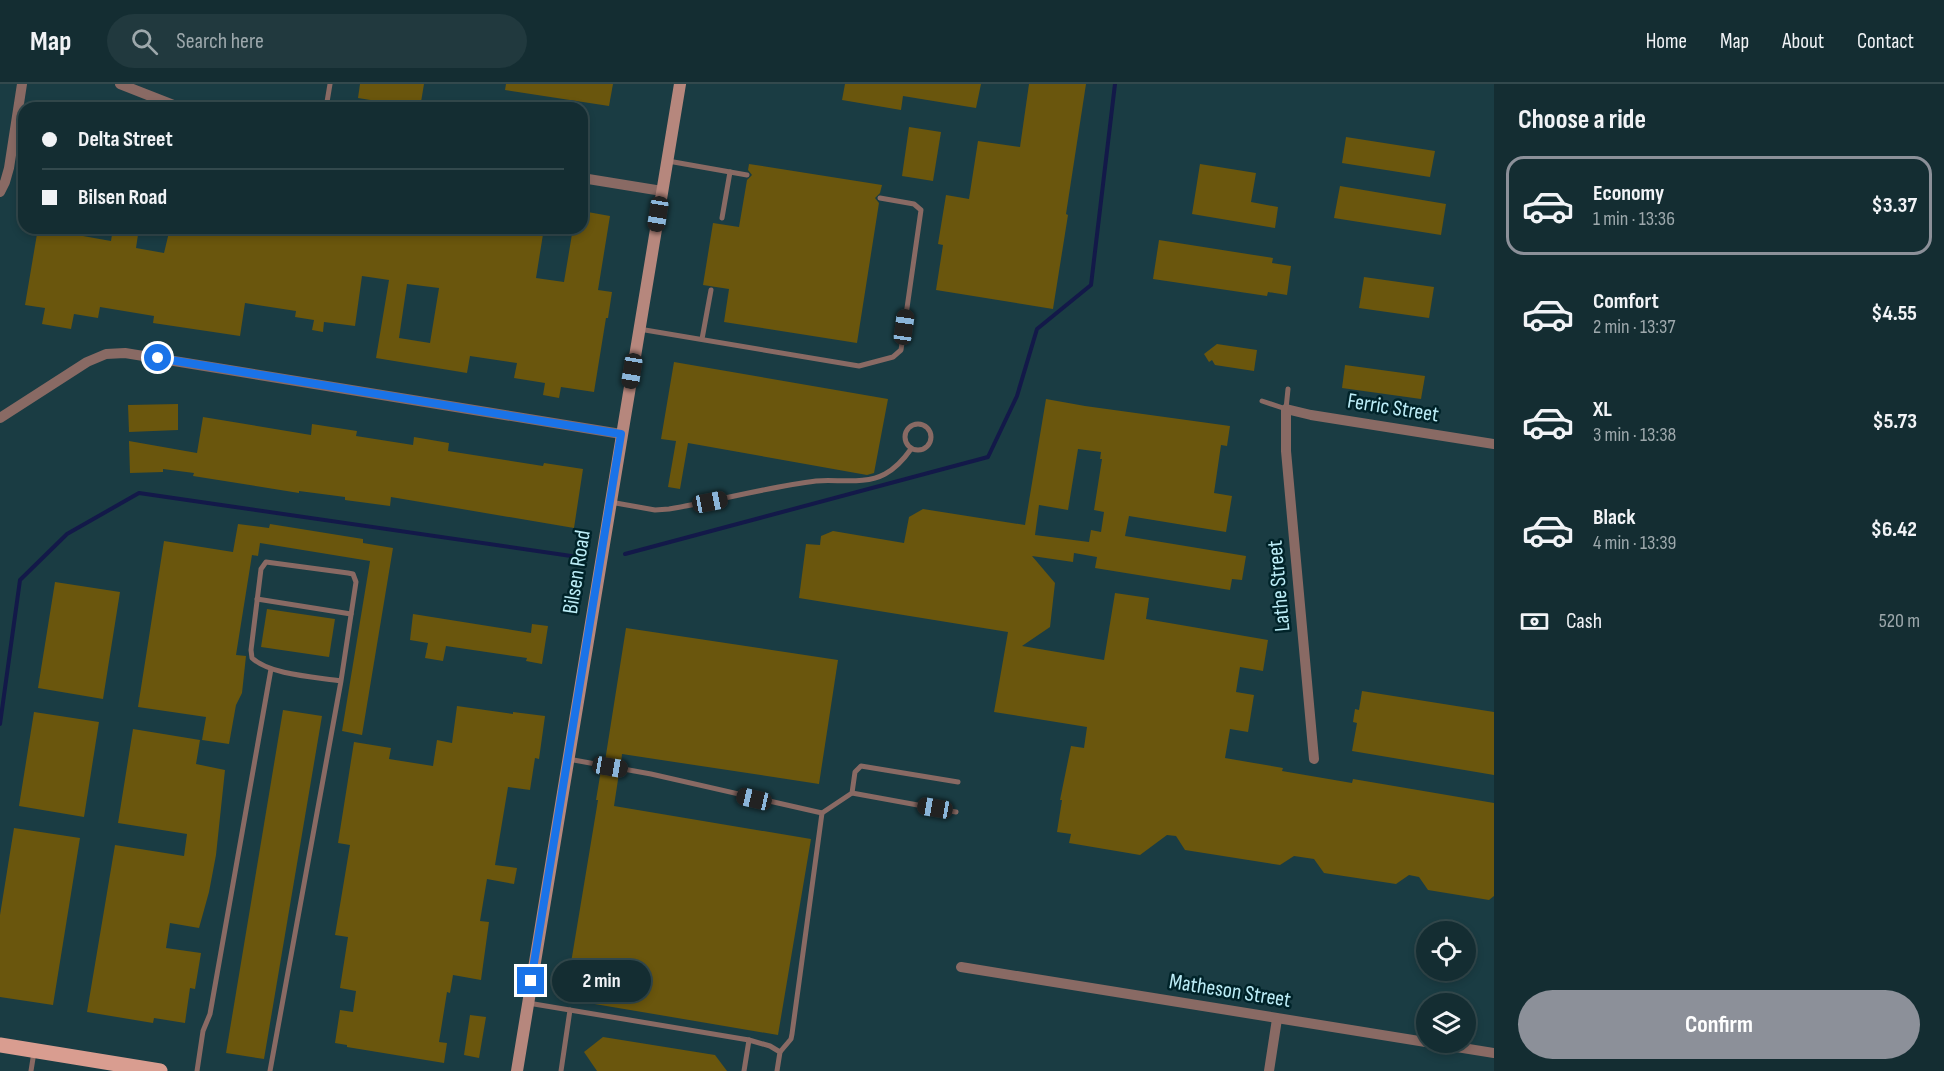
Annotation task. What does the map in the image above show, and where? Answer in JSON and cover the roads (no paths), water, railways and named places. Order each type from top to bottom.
[{"type":"main road","points":[[0,1045],[160,1071]]},
{"type":"street","points":[[19,102],[22,84]]},
{"type":"street","points":[[120,84],[166,102]]},
{"type":"street","name":"Bilsen Road","points":[[516,1070],[680,84]]},
{"type":"street","points":[[0,192],[9,168],[18,110]]},
{"type":"street","points":[[588,179],[662,191]]},
{"type":"street","points":[[0,418],[87,362],[106,354],[125,353],[621,434]]},
{"type":"street","name":"Ferric Street","points":[[1286,409],[1494,444]]},
{"type":"street","name":"Lathe Street","points":[[1286,409],[1286,451],[1314,759]]},
{"type":"street","name":"Matheson Street","points":[[960,966],[1494,1053]]},
{"type":"street","points":[[1269,1071],[1277,1019]]},
{"type":"lane","points":[[327,102],[330,84]]},
{"type":"lane","points":[[667,160],[747,175]]},
{"type":"lane","points":[[722,218],[730,172]]},
{"type":"lane","points":[[639,329],[859,366],[898,354],[901,350],[921,210],[914,204],[880,198]]},
{"type":"lane","points":[[702,339],[711,290]]},
{"type":"lane","points":[[1262,401],[1286,409],[1288,389]]},
{"type":"lane","points":[[917,424],[924,426],[931,435],[928,445],[922,450],[911,448],[905,440],[907,429],[917,424]]},
{"type":"lane","points":[[610,502],[655,510],[669,509],[803,483],[871,478],[884,475],[897,466],[904,460],[911,448]]},
{"type":"lane","points":[[270,1071],[340,681],[356,582],[353,574],[266,562],[261,569],[251,655],[259,664],[271,669],[340,681]]},
{"type":"lane","points":[[257,599],[351,614]]},
{"type":"lane","points":[[197,1071],[203,1032],[210,1014],[271,669]]},
{"type":"lane","points":[[567,759],[651,774],[822,813],[852,793],[956,812]]},
{"type":"lane","points":[[852,793],[855,772],[861,766],[958,782]]},
{"type":"lane","points":[[777,1071],[780,1052],[791,1039],[792,1034],[822,813]]},
{"type":"lane","points":[[527,1003],[749,1040],[770,1046],[780,1052]]},
{"type":"lane","points":[[561,1071],[570,1011]]},
{"type":"lane","points":[[744,1071],[749,1040]]},
{"type":"lane","points":[[31,1071],[35,1050]]},
{"type":"waterway","points":[[625,554],[988,457],[1017,396],[1037,329],[1091,285],[1115,84]]},
{"type":"waterway","points":[[0,724],[20,580],[67,534],[139,493],[578,557]]}]
